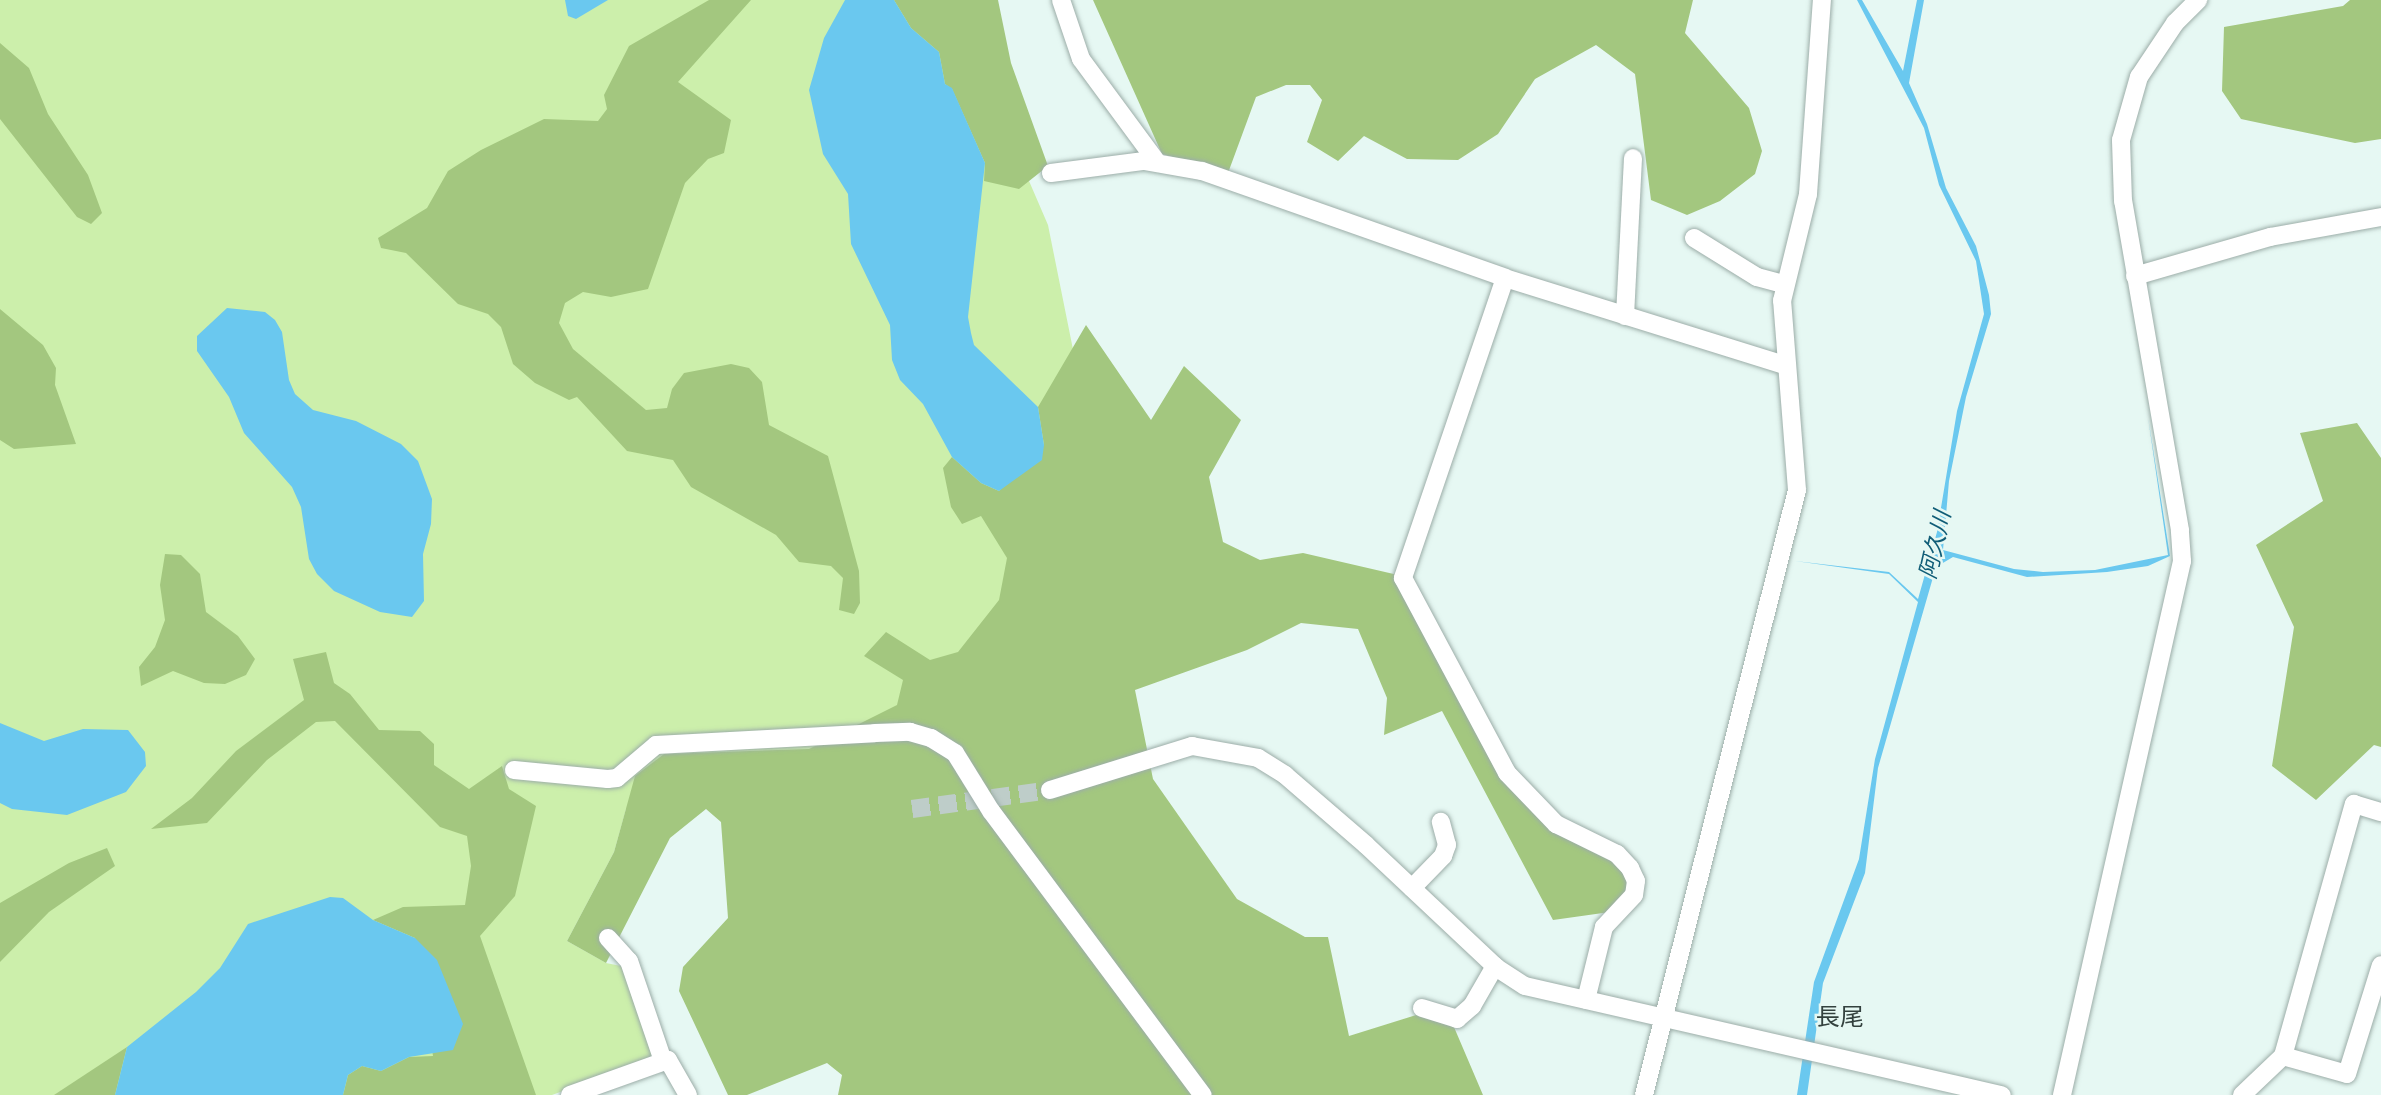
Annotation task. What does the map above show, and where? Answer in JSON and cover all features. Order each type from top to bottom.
[{"type":"street","points":[[1061,0],[1081,59],[1157,162]]},
{"type":"street","points":[[1644,1095],[1794,514],[1797,491],[1781,329],[1784,284],[1808,194],[1822,0]]},
{"type":"street","points":[[2062,1095],[2182,561],[2180,530],[2135,276],[2121,167],[2126,119],[2151,57],[2197,0]]},
{"type":"street","points":[[1625,316],[1633,158]]},
{"type":"street","points":[[1051,173],[1157,162],[1202,171],[1505,278],[1785,365]]},
{"type":"street","points":[[2135,276],[2270,237],[2381,217]]},
{"type":"street","points":[[1694,238],[1757,276],[1784,284]]},
{"type":"street","points":[[1505,278],[1403,578],[1507,773],[1556,824],[1617,854],[1630,868],[1636,881],[1634,895],[1604,927],[1586,1000]]},
{"type":"street","points":[[514,771],[608,779],[617,778],[656,745],[909,732],[930,738],[955,753],[991,811],[1203,1095]]},
{"type":"street","points":[[1050,790],[1192,746],[1258,758],[1285,775],[1495,966],[1525,986],[2002,1095]]},
{"type":"street","points":[[2242,1095],[2283,1056],[2354,804],[2381,812]]},
{"type":"street","points":[[1412,888],[1443,856],[1447,845],[1441,822]]},
{"type":"street","points":[[608,938],[629,961],[663,1061]]},
{"type":"street","points":[[2283,1056],[2347,1074],[2381,965]]},
{"type":"street","points":[[1422,1008],[1457,1019],[1472,1006],[1495,966]]},
{"type":"street","points":[[570,1095],[668,1060],[688,1095]]},
{"type":"green space","points":[[0,0],[951,0],[1048,225],[1090,434],[965,699],[626,809],[614,852],[567,941],[606,963],[626,967],[653,1058],[552,1095],[0,1095]]},
{"type":"green space","points":[[709,0],[751,0],[678,82],[731,120],[724,153],[708,159],[685,183],[648,289],[611,297],[583,292],[565,303],[559,323],[573,349],[646,410],[667,408],[672,389],[684,373],[731,364],[749,368],[762,382],[769,425],[828,456],[859,571],[860,603],[854,614],[839,610],[843,578],[831,566],[799,562],[776,535],[691,487],[673,460],[627,451],[577,397],[569,400],[535,383],[513,364],[501,327],[488,314],[458,304],[406,253],[381,248],[378,238],[427,208],[448,171],[481,150],[544,119],[598,121],[607,109],[604,95],[629,46]]},
{"type":"green space","points":[[894,0],[998,0],[1011,63],[1048,166],[1019,189],[984,181],[985,163],[952,89],[945,84],[939,52],[911,28]]},
{"type":"green space","points":[[1093,0],[1693,0],[1685,33],[1749,108],[1762,151],[1755,174],[1720,201],[1687,215],[1651,200],[1635,74],[1596,45],[1535,79],[1498,134],[1458,160],[1407,159],[1364,136],[1338,161],[1307,142],[1322,100],[1310,85],[1286,85],[1256,97],[1228,173],[1162,154]]},
{"type":"green space","points":[[2350,0],[2381,0],[2381,139],[2355,143],[2241,119],[2222,91],[2224,27],[2343,6]]},
{"type":"green space","points":[[0,43],[29,68],[48,114],[88,175],[102,213],[91,224],[77,217],[0,119]]},
{"type":"green space","points":[[0,309],[43,345],[56,368],[55,385],[76,444],[14,449],[0,440]]},
{"type":"green space","points":[[1086,325],[1151,420],[1184,366],[1241,420],[1209,477],[1223,542],[1260,560],[1303,553],[1398,575],[1494,767],[1556,834],[1604,852],[1629,877],[1628,891],[1610,912],[1553,920],[1442,711],[1384,735],[1387,698],[1358,629],[1301,623],[1247,650],[1135,690],[1153,779],[1237,899],[1305,937],[1328,937],[1349,1036],[1445,1006],[1483,1095],[838,1095],[842,1075],[827,1063],[747,1095],[728,1095],[679,991],[683,967],[728,918],[721,822],[706,809],[670,838],[606,963],[567,941],[614,852],[635,776],[664,754],[809,749],[897,705],[903,680],[864,656],[886,632],[930,660],[958,652],[999,600],[1007,558],[981,516],[962,524],[951,507],[943,468],[952,457],[981,483],[999,491],[1044,445],[1038,407]]},
{"type":"green space","points":[[2357,423],[2381,458],[2381,747],[2374,745],[2316,800],[2272,766],[2294,627],[2256,545],[2323,501],[2300,433]]},
{"type":"green space","points":[[165,554],[181,555],[200,574],[206,612],[238,636],[255,659],[246,675],[225,684],[204,683],[173,671],[141,686],[139,667],[155,647],[165,620],[160,585]]},
{"type":"green space","points":[[326,652],[334,683],[350,694],[379,730],[420,731],[434,744],[434,765],[469,789],[502,766],[509,789],[536,806],[515,896],[480,936],[536,1095],[343,1095],[348,1075],[362,1066],[381,1071],[409,1057],[433,1056],[415,938],[373,920],[403,907],[465,905],[471,866],[467,836],[440,827],[335,721],[316,722],[267,760],[207,823],[151,829],[192,798],[236,751],[304,700],[293,659]]},
{"type":"green space","points":[[107,848],[115,866],[49,912],[0,962],[0,903],[69,863]]},
{"type":"green space","points":[[127,1047],[115,1095],[54,1095]]},
{"type":"water","points":[[565,0],[608,0],[576,19],[568,16]]},
{"type":"water","points":[[845,0],[894,0],[911,28],[939,52],[945,84],[952,88],[985,163],[968,317],[971,333],[974,345],[1038,407],[1044,445],[1042,460],[999,491],[981,483],[952,457],[923,404],[900,380],[892,360],[890,325],[851,244],[848,194],[823,154],[809,90],[824,38]]},
{"type":"water","name":"阿久川","points":[[1857,0],[1862,0],[1903,71],[1917,0],[1924,0],[1909,83],[1927,124],[1946,188],[1976,246],[1989,295],[1991,314],[1966,397],[1949,481],[1943,550],[2014,569],[2043,572],[2095,570],[2168,555],[2148,417],[2170,556],[2148,566],[2107,572],[2027,577],[1953,557],[1936,567],[1878,768],[1865,873],[1823,983],[1807,1095],[1797,1095],[1814,982],[1859,859],[1875,759],[1918,602],[1889,574],[1795,561],[1889,572],[1918,599],[1937,532],[1957,411],[1984,314],[1976,261],[1939,185],[1924,128]]},
{"type":"water","points":[[227,308],[265,312],[275,320],[282,332],[289,380],[295,394],[313,410],[356,421],[401,444],[418,461],[432,499],[431,524],[423,554],[424,601],[412,617],[380,612],[334,591],[317,574],[309,559],[301,507],[292,487],[244,433],[229,397],[197,351],[197,336]]},
{"type":"water","points":[[0,723],[44,741],[83,729],[128,730],[145,752],[146,766],[126,792],[67,815],[12,809],[0,803]]},
{"type":"water","points":[[330,897],[343,898],[373,920],[415,938],[437,960],[463,1024],[453,1050],[409,1057],[381,1071],[362,1066],[348,1075],[343,1095],[115,1095],[127,1047],[196,992],[220,968],[248,924]]},
{"type":"tunnel","points":[[912,809],[1050,790]]},
{"type":"district","name":"長尾","points":[[1840,1018]]}]
